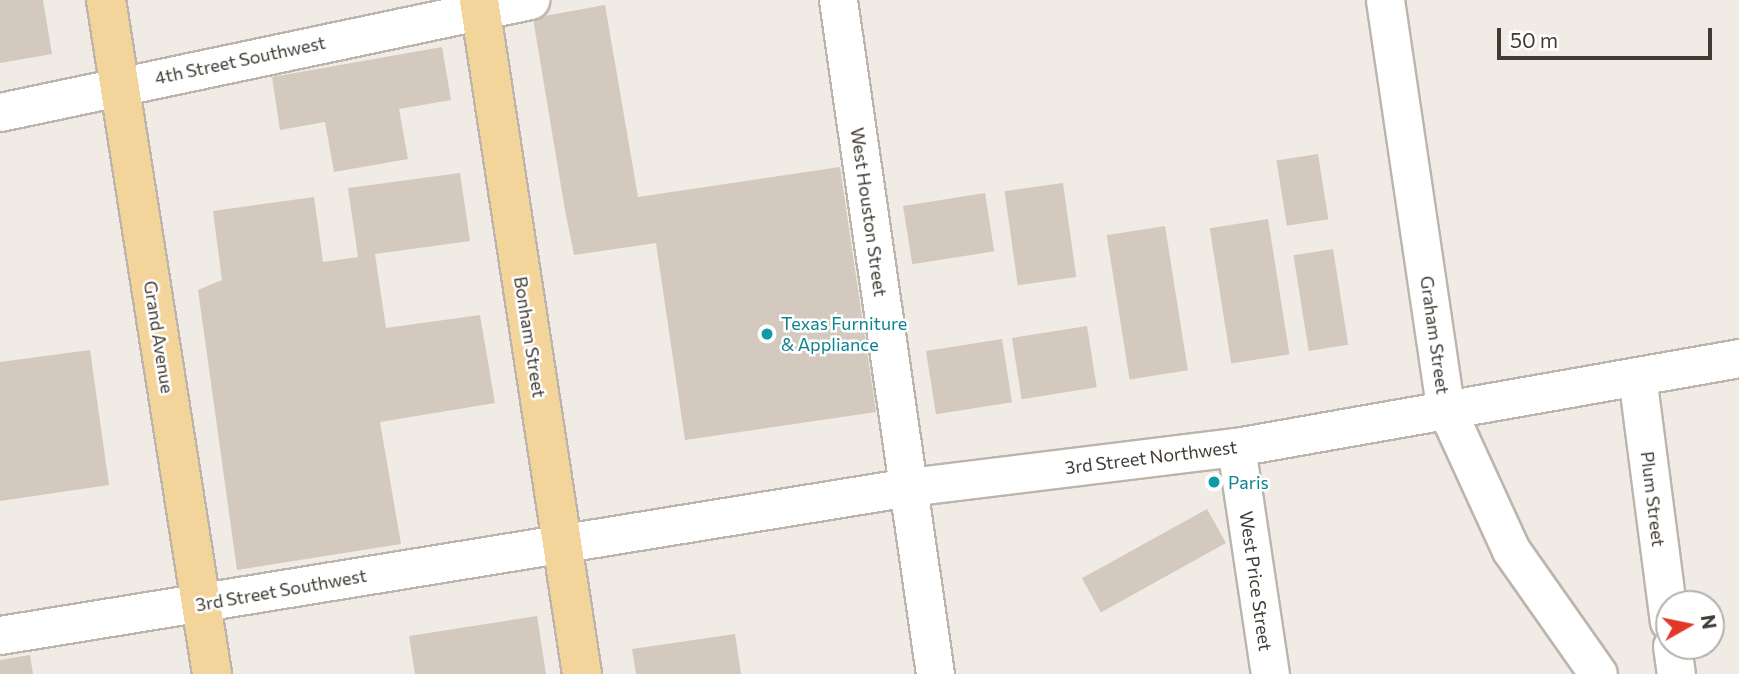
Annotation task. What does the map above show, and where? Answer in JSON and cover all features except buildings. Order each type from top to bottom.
[{"type":"main road","name":"Grand Avenue","points":[[106,0],[212,674]]},
{"type":"main road","name":"Bonham Street","points":[[480,4],[582,674]]},
{"type":"street","name":"4th Street Southwest","points":[[0,112],[480,4],[530,0]]},
{"type":"street","name":"West Houston Street","points":[[838,0],[935,674]]},
{"type":"street","name":"Graham Street","points":[[1385,0],[1445,406],[1511,550],[1598,674]]},
{"type":"street","name":"3rd Street Northwest","points":[[561,541],[909,487],[1236,447],[1445,406],[1739,358]]},
{"type":"street","name":"Plum Street","points":[[1637,376],[1665,590]]},
{"type":"street","name":"West Price Street","points":[[1236,447],[1270,674]]},
{"type":"street","name":"3rd Street Southwest","points":[[0,635],[201,604],[561,541]]},
{"type":"place","name":"Texas Furniture & Appliance","points":[[767,334]]},
{"type":"place","name":"Paris","points":[[1214,482]]}]
